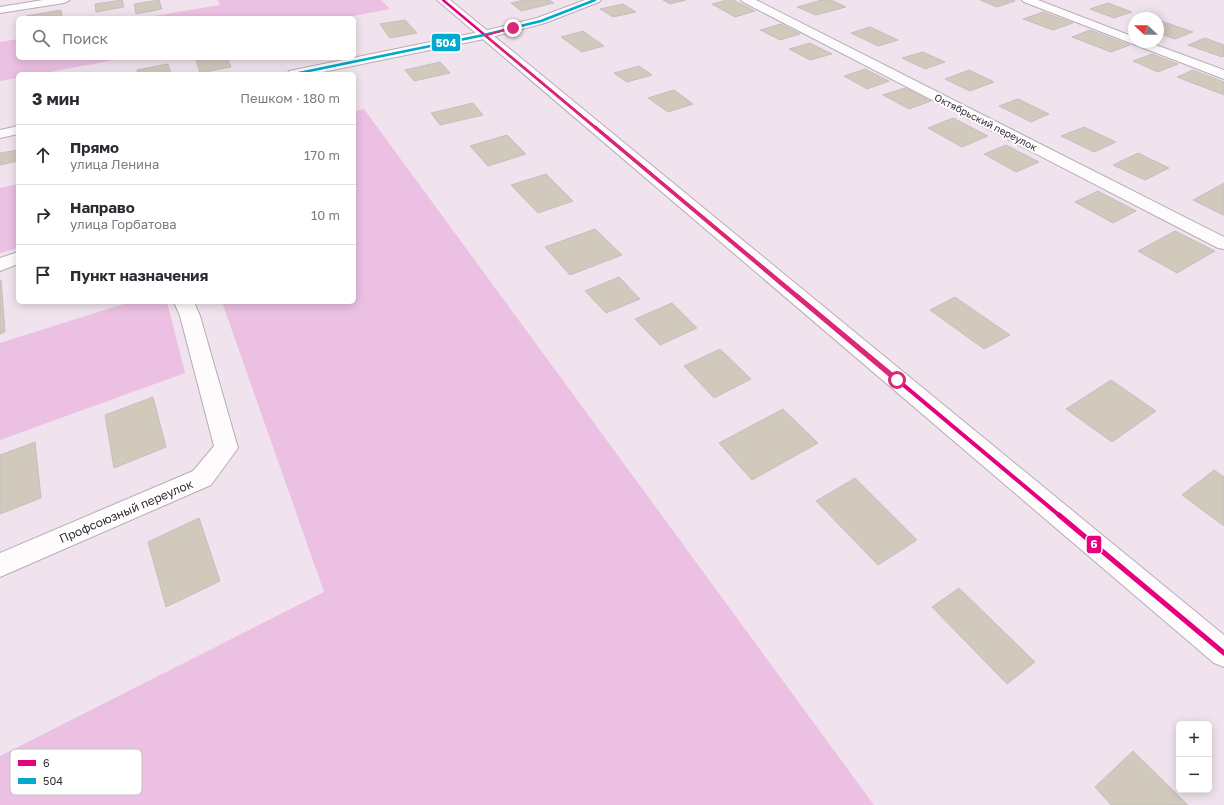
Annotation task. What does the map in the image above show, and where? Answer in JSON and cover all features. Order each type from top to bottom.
[{"type":"main road","points":[[0,10],[64,0]]},
{"type":"main road","points":[[443,0],[1224,653]]},
{"type":"main road","points":[[304,72],[484,35],[541,21],[595,0]]},
{"type":"main road","name":"Октябрьский переулок","points":[[747,0],[1224,244]]},
{"type":"main road","points":[[1028,0],[1128,39]]},
{"type":"main road","points":[[1153,48],[1224,75]]},
{"type":"main road","points":[[0,134],[16,130]]},
{"type":"main road","points":[[0,265],[16,259]]},
{"type":"main road","name":"Профсоюзный переулок","points":[[0,565],[202,478],[226,448],[187,309]]},
{"type":"shaded area","points":[[218,0],[381,0],[390,9],[353,16],[154,16],[220,5]]},
{"type":"shaded area","points":[[16,39],[16,60],[114,60],[50,72],[16,72],[16,78],[0,81],[0,42]]},
{"type":"shaded area","points":[[364,109],[874,805],[0,805],[0,756],[10,751],[10,795],[142,795],[142,749],[14,749],[324,592],[223,304],[356,304],[356,111]]},
{"type":"shaded area","points":[[16,184],[16,249],[0,253],[0,188]]},
{"type":"shaded area","points":[[124,304],[168,304],[185,373],[0,440],[0,343]]},
{"type":"building","points":[[122,0],[124,7],[96,12],[95,4]]},
{"type":"building","points":[[159,0],[162,9],[136,14],[134,4]]},
{"type":"building","points":[[524,0],[549,0],[554,3],[521,11],[511,3]]},
{"type":"building","points":[[663,0],[686,0],[670,4]]},
{"type":"building","points":[[733,0],[755,11],[735,17],[712,4]]},
{"type":"building","points":[[822,0],[831,0],[846,7],[816,15],[797,7]]},
{"type":"building","points":[[980,0],[1012,0],[1015,1],[997,7]]},
{"type":"building","points":[[1108,3],[1132,12],[1128,12],[1128,13],[1114,18],[1090,9]]},
{"type":"building","points":[[623,4],[636,12],[613,17],[600,9]]},
{"type":"building","points":[[61,10],[62,16],[26,16]]},
{"type":"building","points":[[1043,12],[1073,23],[1053,30],[1023,19]]},
{"type":"building","points":[[405,20],[417,33],[390,38],[380,24]]},
{"type":"building","points":[[1164,22],[1193,32],[1175,39],[1164,35]]},
{"type":"building","points":[[781,24],[800,34],[780,40],[760,30]]},
{"type":"building","points":[[870,27],[898,40],[878,46],[851,33]]},
{"type":"building","points":[[1090,30],[1128,44],[1128,46],[1111,52],[1072,37]]},
{"type":"building","points":[[583,31],[604,46],[582,52],[561,37]]},
{"type":"building","points":[[1205,38],[1224,45],[1224,56],[1222,57],[1188,45]]},
{"type":"building","points":[[810,43],[832,54],[810,60],[789,49]]},
{"type":"building","points":[[923,52],[945,62],[925,69],[902,58]]},
{"type":"building","points":[[1152,54],[1178,64],[1158,72],[1133,61]]},
{"type":"building","points":[[196,60],[228,60],[231,67],[205,72],[200,72]]},
{"type":"building","points":[[440,62],[450,73],[414,81],[405,70]]},
{"type":"building","points":[[168,64],[170,72],[138,72],[137,70]]},
{"type":"building","points":[[639,66],[652,75],[627,82],[614,73]]},
{"type":"building","points":[[865,69],[889,81],[867,89],[844,76]]},
{"type":"building","points":[[969,70],[994,82],[970,91],[945,79]]},
{"type":"building","points":[[1193,70],[1224,82],[1224,95],[1177,77]]},
{"type":"building","points":[[905,88],[931,101],[909,109],[883,95]]},
{"type":"building","points":[[674,90],[693,104],[668,112],[648,98]]},
{"type":"building","points":[[1018,99],[1049,114],[1031,122],[999,106]]},
{"type":"building","points":[[473,103],[483,115],[440,125],[431,113]]},
{"type":"building","points":[[953,118],[988,136],[962,147],[928,128]]},
{"type":"building","points":[[1084,127],[1116,142],[1094,152],[1061,136]]},
{"type":"building","points":[[507,135],[526,154],[488,166],[470,146]]},
{"type":"building","points":[[1006,145],[1039,162],[1016,172],[984,154]]},
{"type":"building","points":[[16,150],[16,161],[0,165],[0,153]]},
{"type":"building","points":[[1138,153],[1169,168],[1145,180],[1113,165]]},
{"type":"building","points":[[546,174],[573,201],[538,213],[511,185]]},
{"type":"building","points":[[1224,183],[1223,215],[1193,200]]},
{"type":"building","points":[[1098,191],[1136,211],[1113,223],[1075,202]]},
{"type":"building","points":[[595,229],[622,255],[570,275],[545,247]]},
{"type":"building","points":[[1175,231],[1215,251],[1177,273],[1138,251]]},
{"type":"building","points":[[619,277],[640,299],[606,313],[585,291]]},
{"type":"building","points":[[0,280],[5,332],[0,334]]},
{"type":"building","points":[[955,297],[1010,335],[984,349],[930,310]]},
{"type":"building","points":[[672,303],[697,328],[660,345],[635,319]]},
{"type":"building","points":[[720,349],[751,379],[714,398],[684,366]]},
{"type":"building","points":[[1111,380],[1156,411],[1112,442],[1066,409]]},
{"type":"building","points":[[153,397],[166,447],[114,468],[105,415]]},
{"type":"building","points":[[783,409],[818,443],[752,480],[719,443]]},
{"type":"building","points":[[35,442],[41,498],[0,514],[0,455]]},
{"type":"building","points":[[1214,470],[1224,477],[1224,526],[1182,495]]},
{"type":"building","points":[[855,478],[917,540],[878,565],[816,501]]},
{"type":"building","points":[[199,518],[220,581],[166,607],[148,542]]},
{"type":"building","points":[[959,588],[1035,662],[1007,684],[932,607]]},
{"type":"building","points":[[1133,751],[1188,805],[1111,805],[1095,787]]},
{"type":"transit line","name":"6","points":[[443,0],[1224,653]]},
{"type":"transit line","name":"504","points":[[304,72],[484,35],[541,21],[595,0]]},
{"type":"route","points":[[513,28],[484,35],[897,380]]}]
